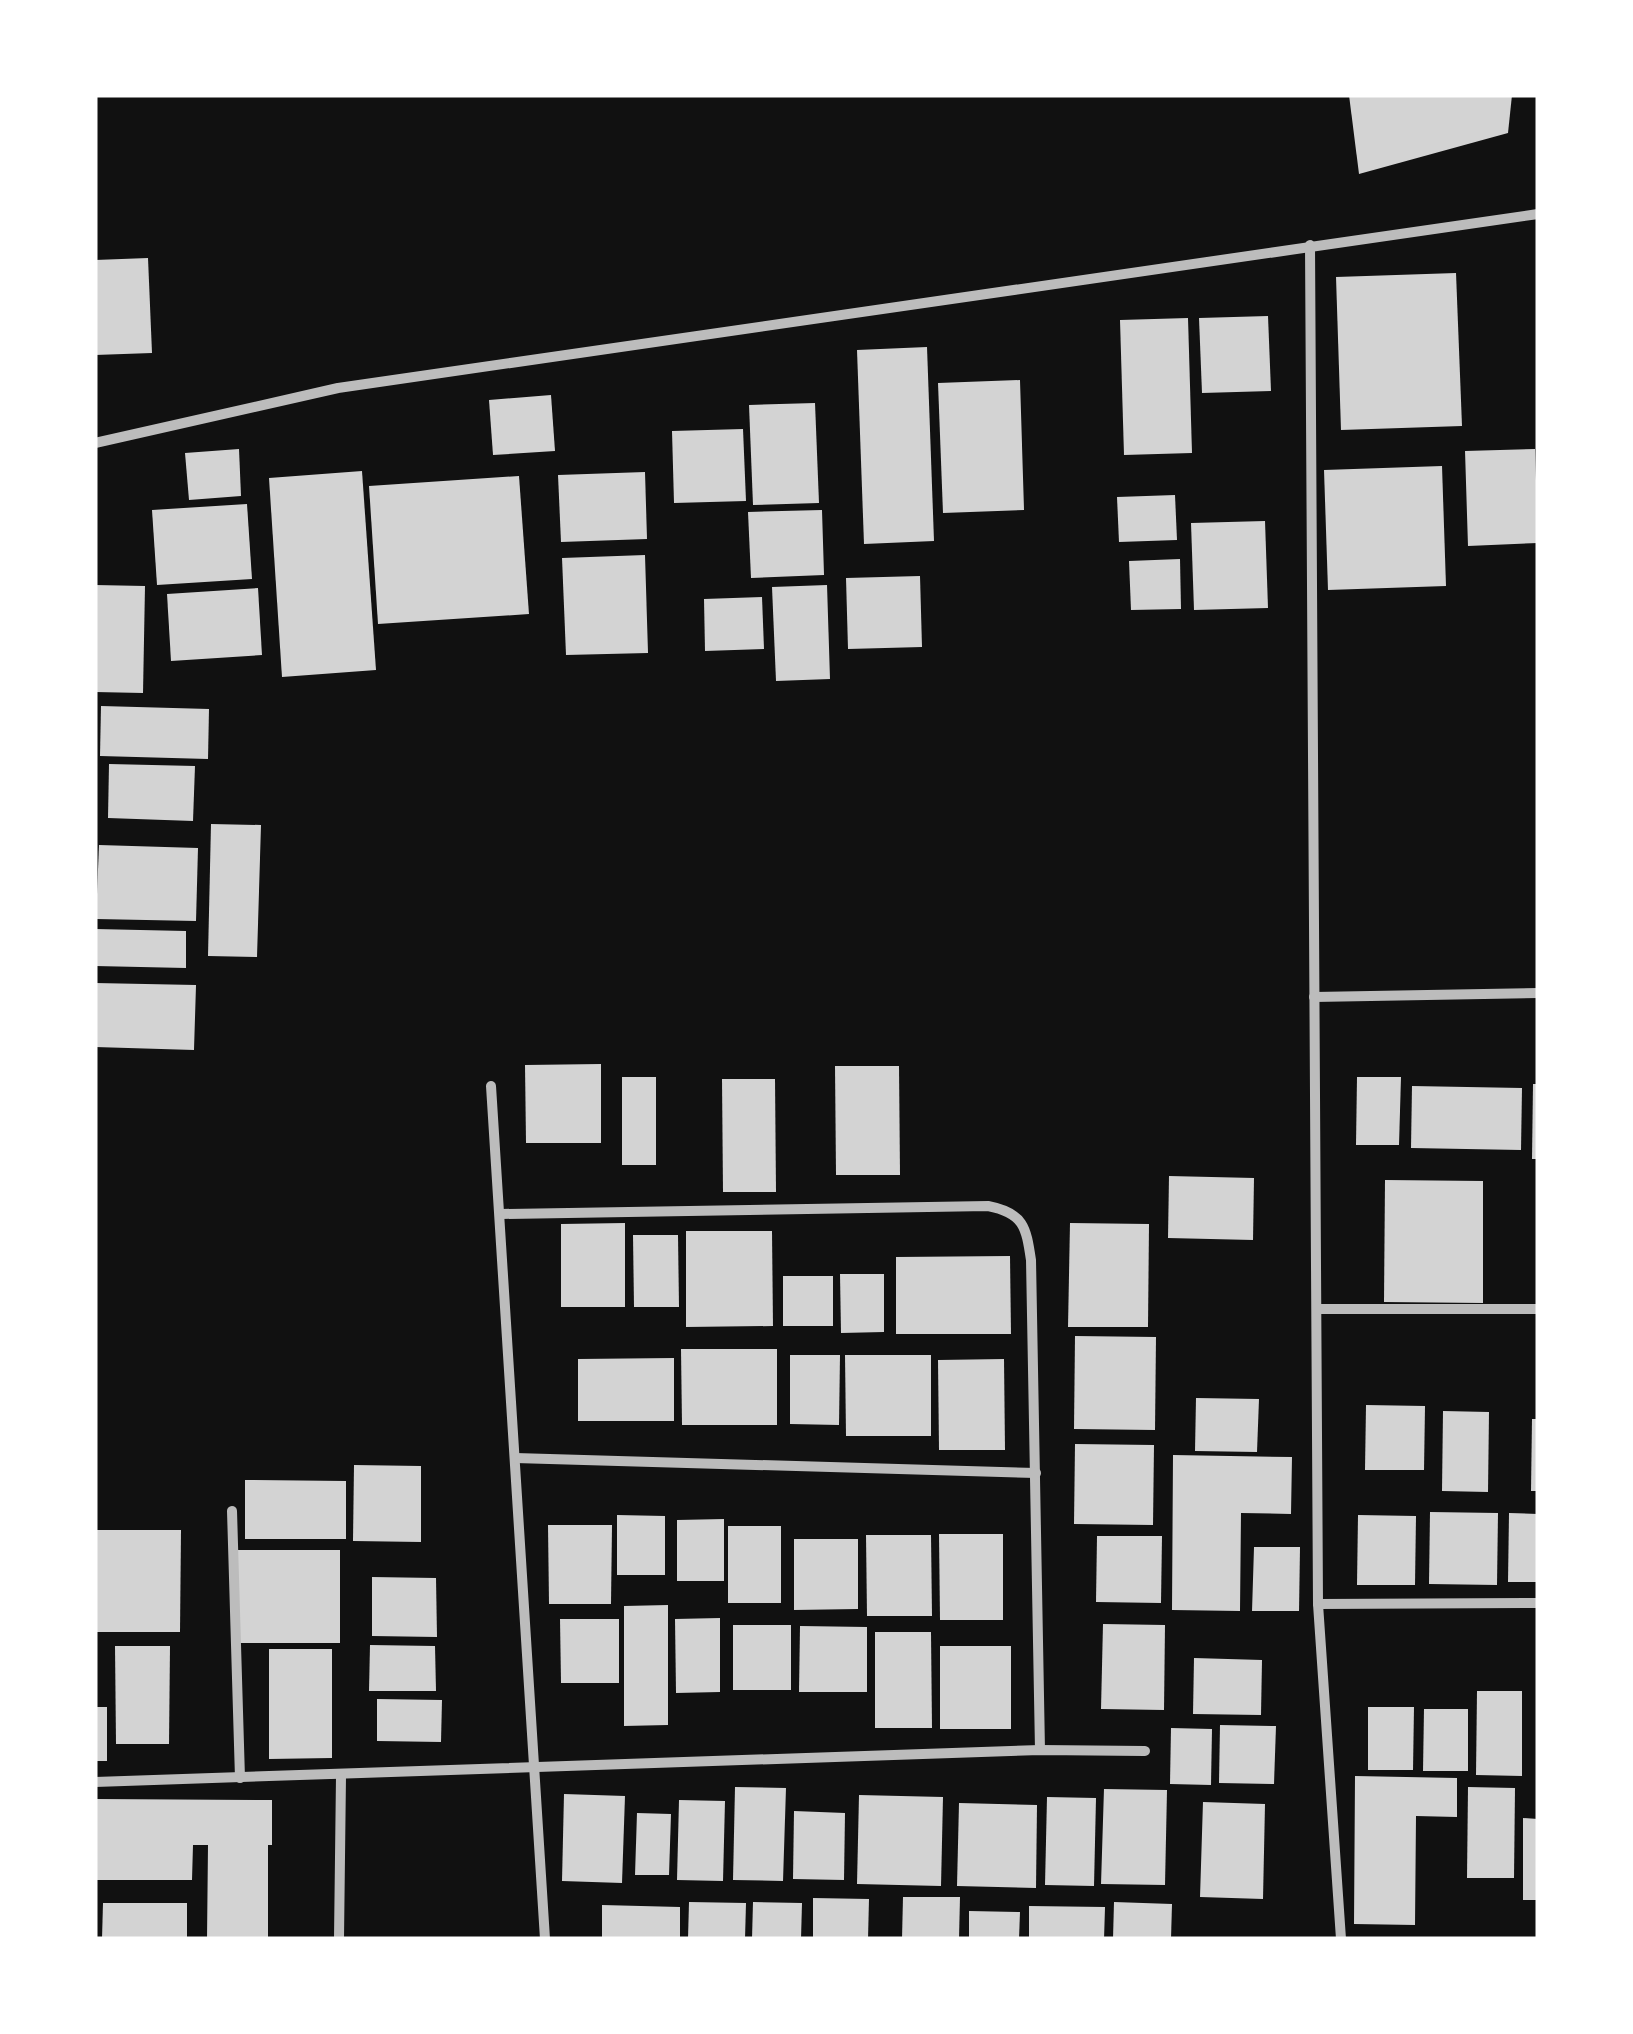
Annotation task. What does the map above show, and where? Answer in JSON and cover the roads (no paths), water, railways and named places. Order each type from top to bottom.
[{"type":"street","points":[[95,443],[338,388],[1538,214]]},
{"type":"street","points":[[1310,245],[1318,1604],[1341,1939]]},
{"type":"street","points":[[1314,997],[1538,993]]},
{"type":"street","points":[[491,1086],[545,1939]]},
{"type":"street","points":[[502,1214],[988,1206],[1009,1210],[1020,1219],[1031,1260],[1040,1750]]},
{"type":"street","points":[[1317,1309],[1538,1308]]},
{"type":"street","points":[[515,1458],[1036,1473]]},
{"type":"street","points":[[232,1511],[240,1778]]},
{"type":"street","points":[[1318,1604],[1538,1603]]},
{"type":"street","points":[[95,1782],[1040,1750],[1146,1750]]},
{"type":"street","points":[[339,1939],[341,1776]]}]
